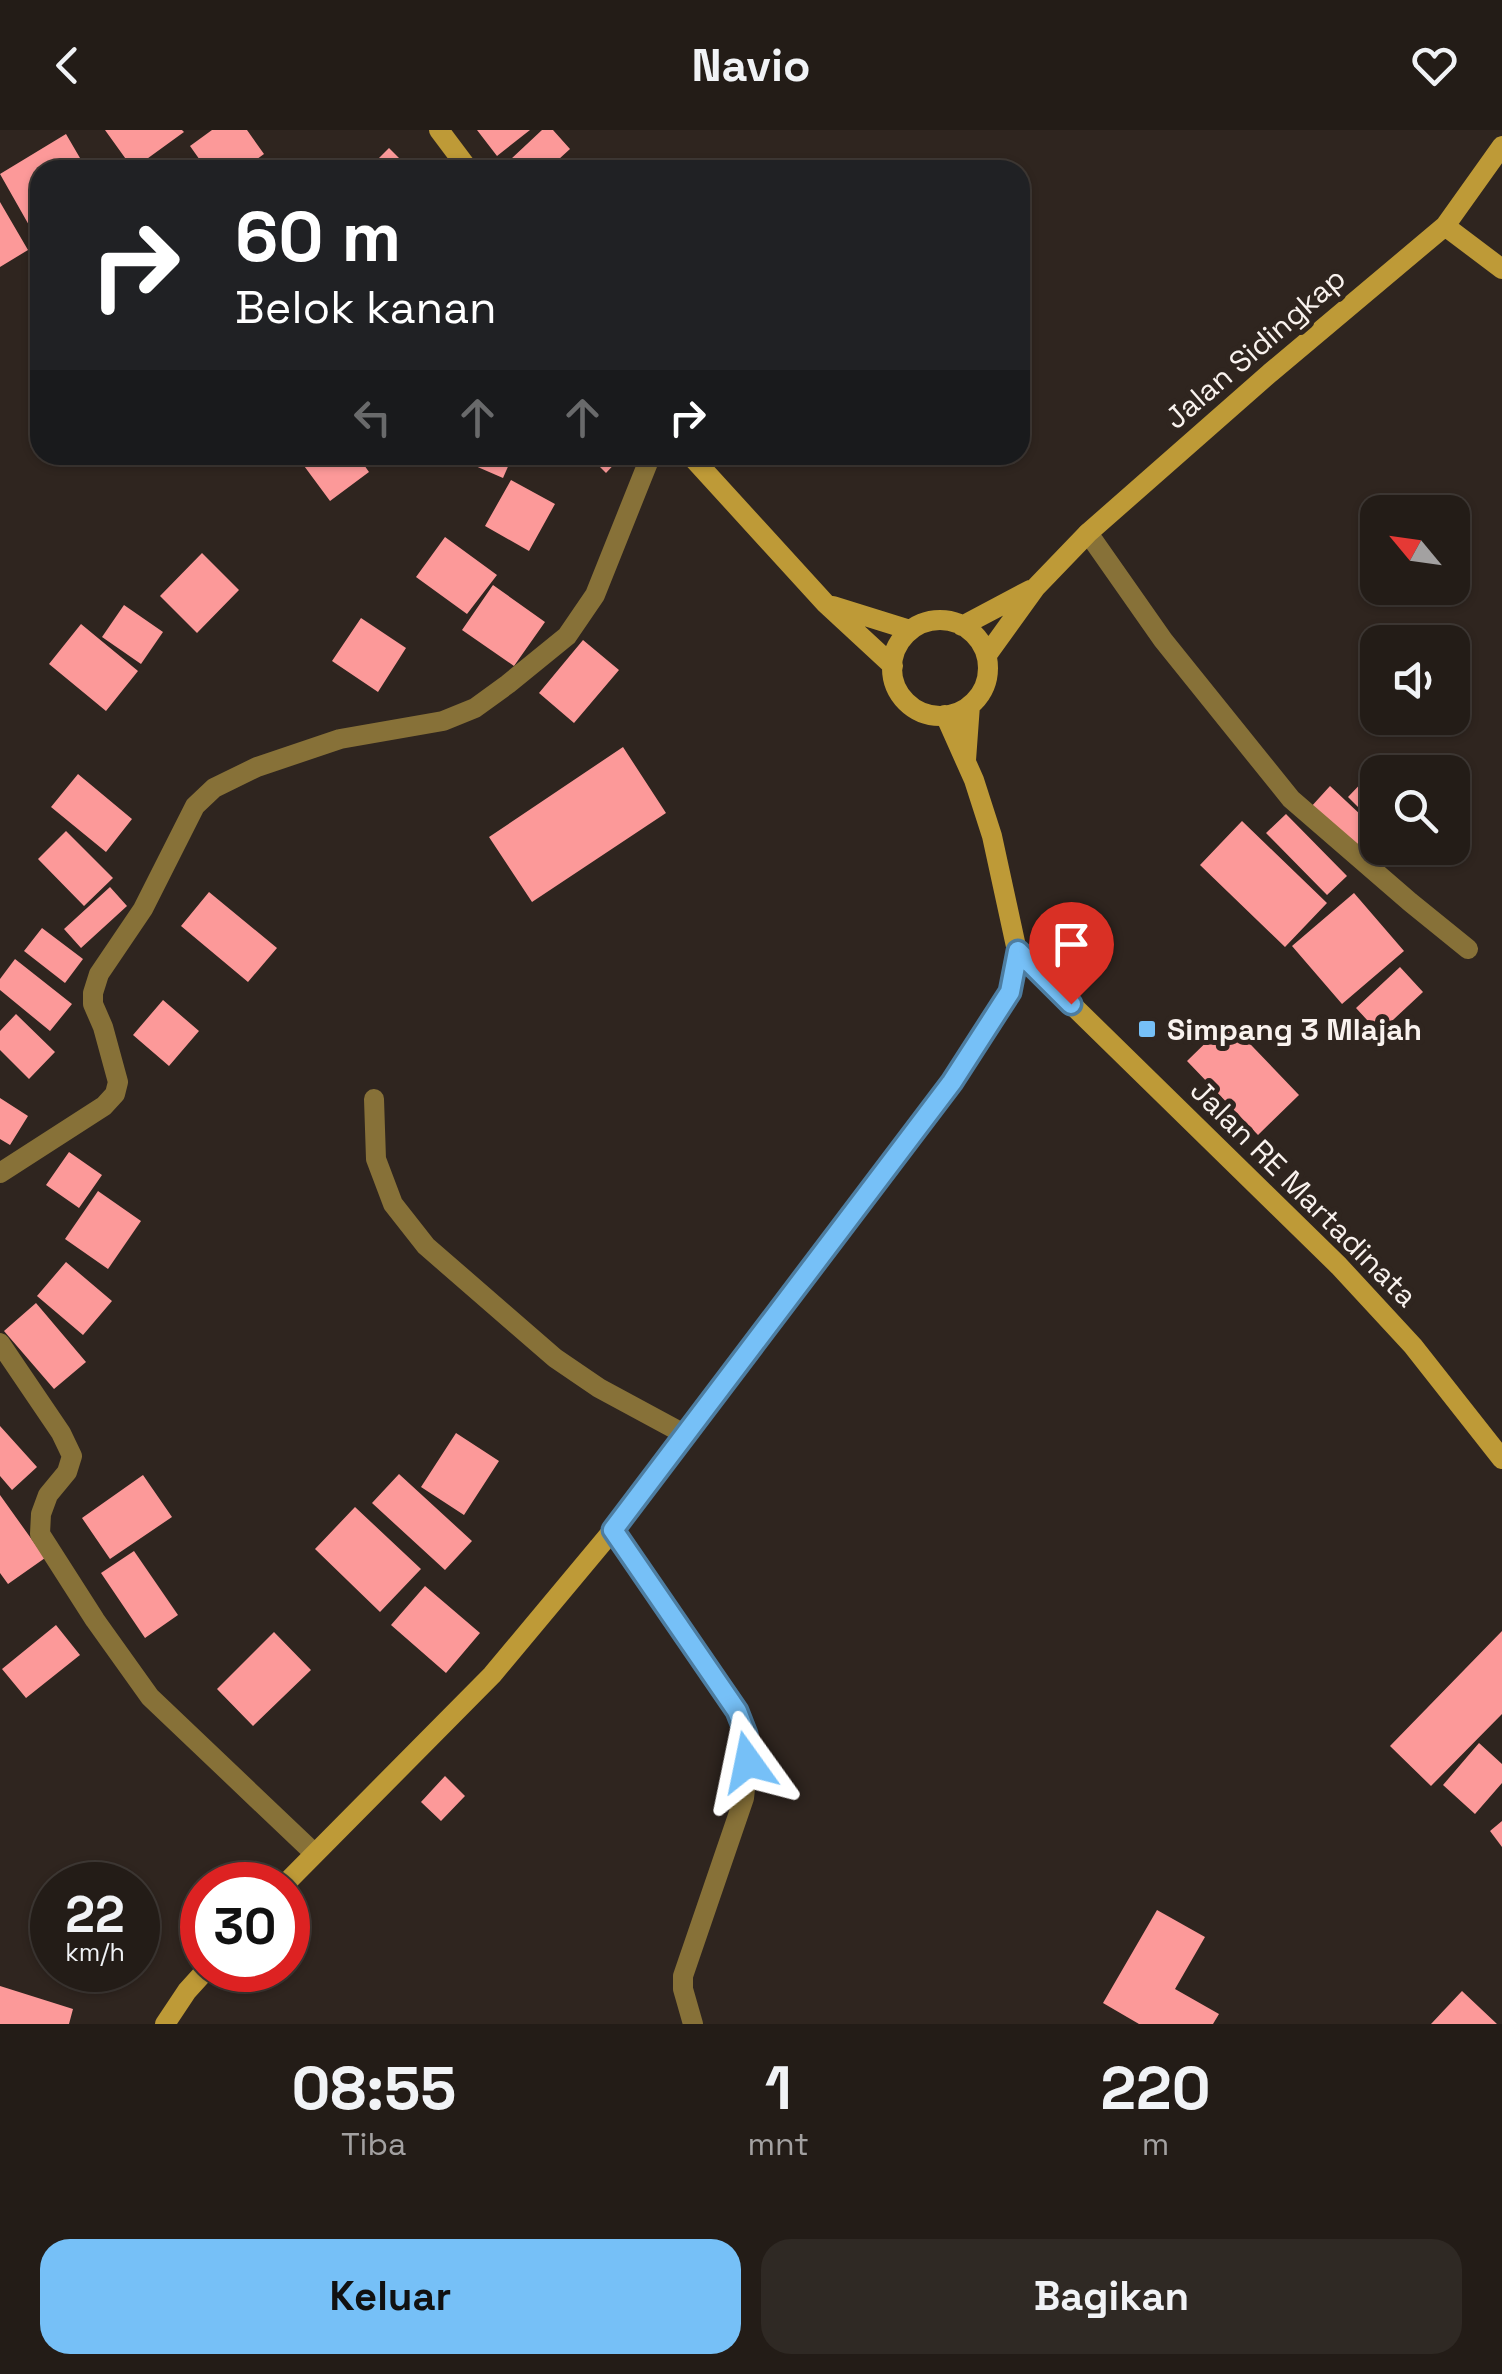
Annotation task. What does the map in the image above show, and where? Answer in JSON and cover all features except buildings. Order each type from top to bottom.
[{"type":"main road","points":[[439,130],[462,160]]},
{"type":"main road","name":"Jalan Sidingkap","points":[[987,656],[1036,587],[1088,533],[1446,226],[1502,146]]},
{"type":"main road","points":[[1446,226],[1502,269]]},
{"type":"main road","points":[[699,465],[826,604],[893,666]]},
{"type":"main road","name":"Jalan Sidingkap","points":[[962,626],[1036,587]]},
{"type":"main road","points":[[826,604],[910,630]]},
{"type":"main road","points":[[966,762],[970,705],[986,682],[987,656],[982,643],[949,620],[935,620],[910,630],[895,652],[893,666],[894,680],[908,703],[919,711],[945,715],[970,705]]},
{"type":"main road","points":[[306,1862],[492,1676],[613,1530],[952,1082],[1010,992],[1018,951],[992,836],[945,715]]},
{"type":"main road","name":"Jalan RE Martadinata","points":[[1018,951],[1339,1266],[1413,1346],[1502,1458]]},
{"type":"main road","points":[[165,2024],[186,1992]]},
{"type":"street","points":[[0,1174],[104,1106],[115,1094],[118,1082],[92,1004],[93,993],[99,974],[143,909],[186,820],[206,794],[257,767],[340,739],[443,721],[476,708],[567,636],[595,596],[647,465]]},
{"type":"street","points":[[1088,533],[1163,640],[1291,798],[1468,949]]},
{"type":"street","points":[[374,1099],[376,1159],[393,1204],[426,1246],[555,1358],[599,1388],[686,1435]]},
{"type":"street","points":[[0,1342],[72,1456],[67,1472],[48,1495],[41,1514],[40,1534],[95,1620],[160,1708],[314,1853]]},
{"type":"street","points":[[613,1530],[717,1680],[746,1734],[744,1798],[683,1976],[693,2024]]},
{"type":"place","name":"Simpang 3 Mlajah","points":[[1147,1029]]},
{"type":"route","points":[[748,1762],[746,1734],[737,1711],[613,1530],[952,1082],[1010,992],[1018,951],[1071,1004]]}]
